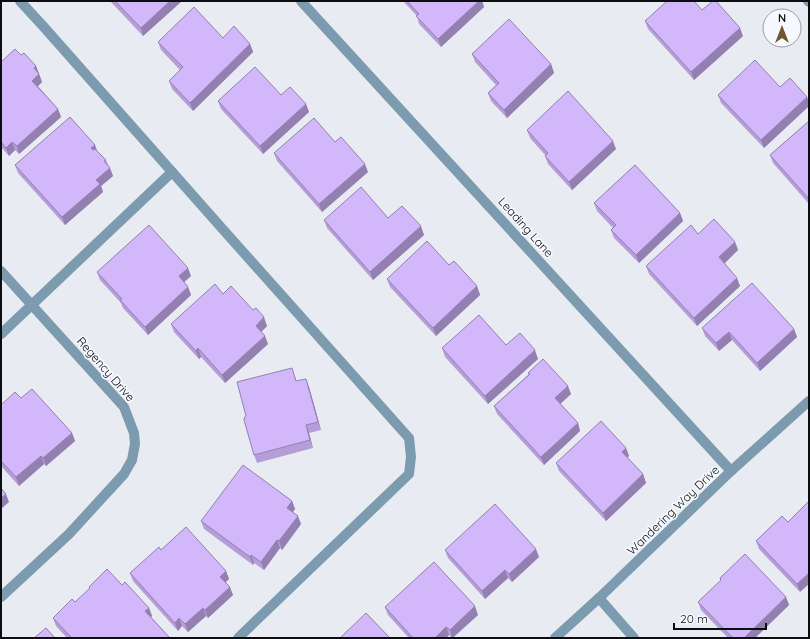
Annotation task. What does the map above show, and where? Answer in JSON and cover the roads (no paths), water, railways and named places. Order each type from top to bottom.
[{"type":"street","points":[[20,1],[409,438],[411,457],[410,474],[238,638]]},
{"type":"street","name":"Leading Lane","points":[[301,1],[731,471]]},
{"type":"street","points":[[1,334],[172,172]]},
{"type":"street","name":"Regency Drive","points":[[1,271],[124,407],[134,433],[135,444],[132,460],[124,474],[69,534],[1,598]]},
{"type":"street","name":"Wandering Way Drive","points":[[555,638],[599,598],[731,471],[809,401]]},
{"type":"street","points":[[599,598],[634,638]]}]
